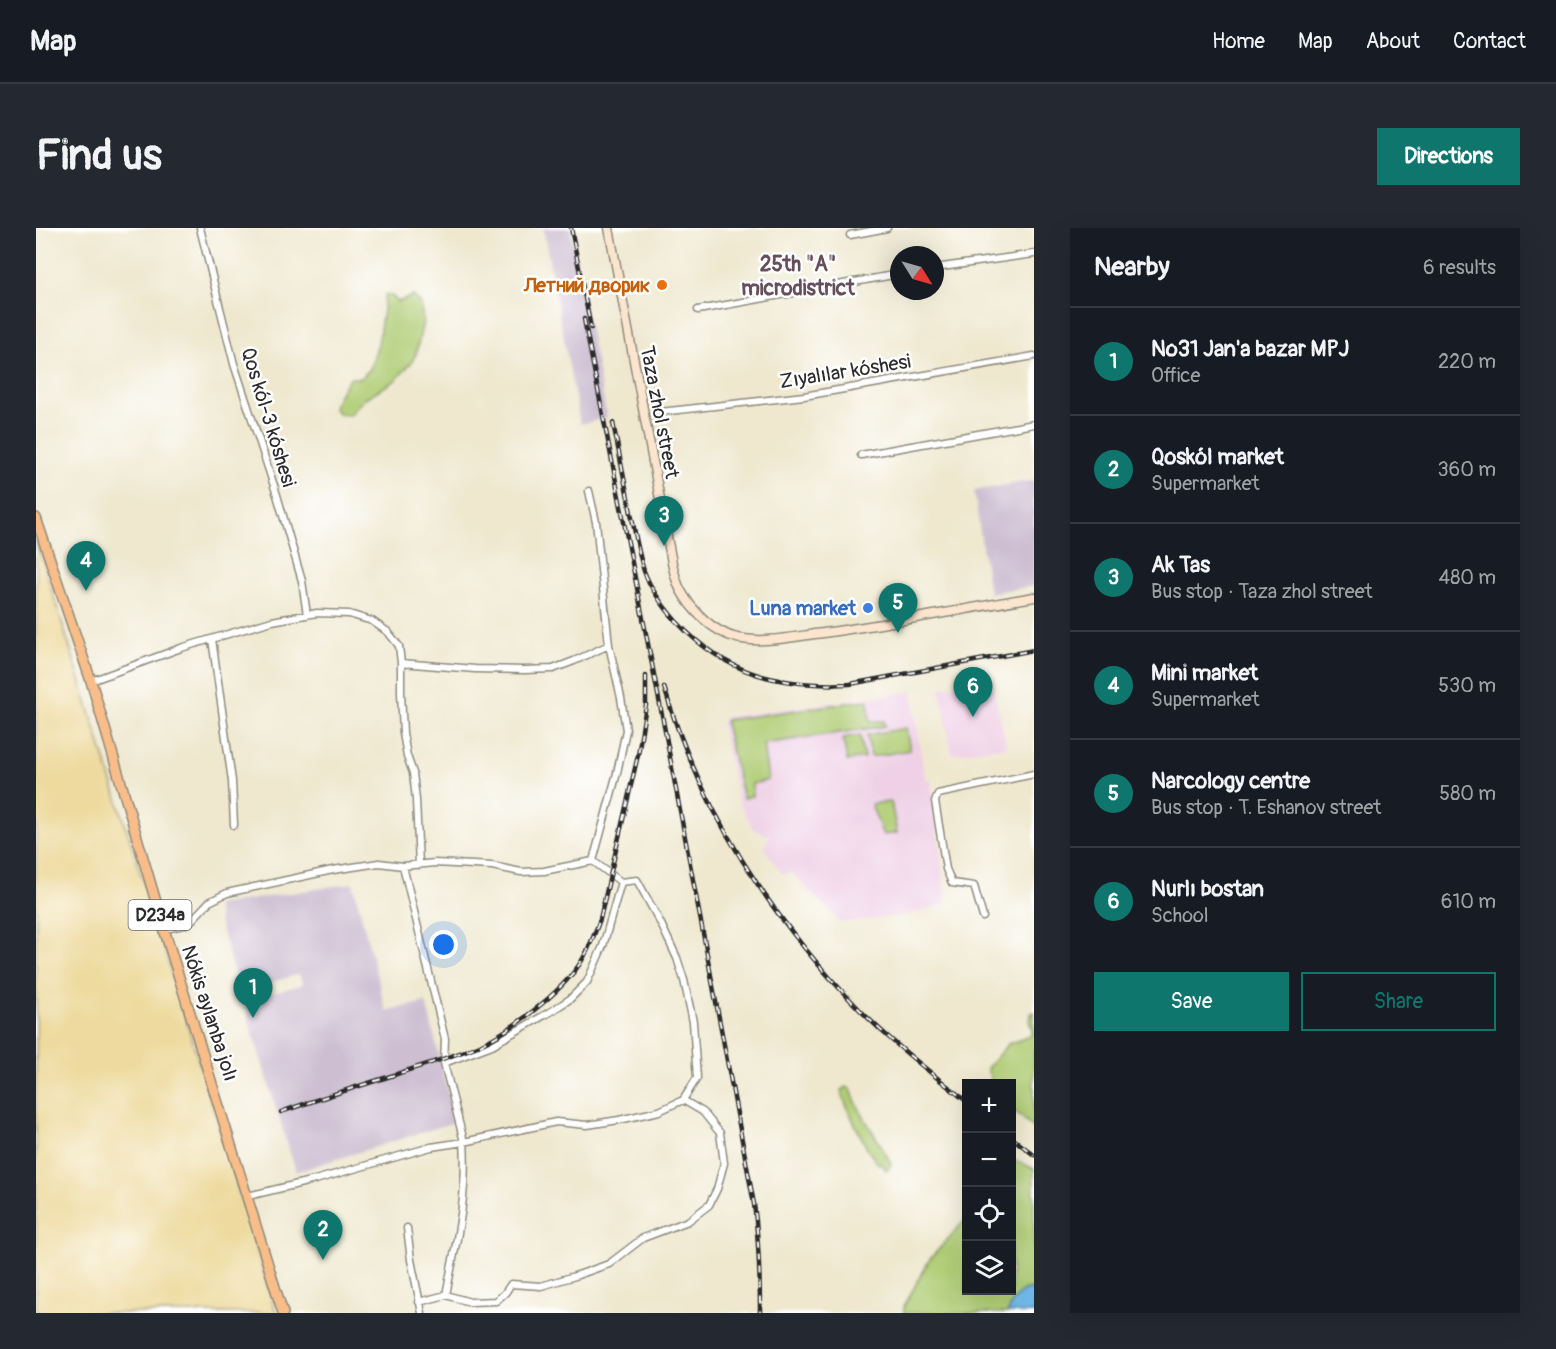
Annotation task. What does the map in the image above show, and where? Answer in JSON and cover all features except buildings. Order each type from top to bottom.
[{"type":"main road","name":"Taza zhol street","points":[[609,228],[670,552],[679,586],[688,604],[712,627],[736,638],[780,639],[1034,597]]},
{"type":"main road","name":"Nókis aylanba jolı","points":[[36,518],[91,681],[164,929],[283,1313]]},
{"type":"street","name":"Qos kól-3 kóshesi","points":[[200,228],[234,364],[302,581],[307,615]]},
{"type":"street","points":[[850,236],[887,228]]},
{"type":"street","points":[[944,267],[1034,254]]},
{"type":"street","points":[[698,310],[890,276]]},
{"type":"street","name":"Zıyalılar kóshesi","points":[[660,412],[804,396],[1034,356]]},
{"type":"street","points":[[861,455],[1034,424]]},
{"type":"street","points":[[589,491],[596,522],[609,645],[626,730],[593,861]]},
{"type":"street","points":[[91,681],[181,648],[272,621],[317,613],[349,614],[372,621],[388,632],[399,646],[403,733],[413,773],[419,864]]},
{"type":"street","points":[[212,639],[232,781],[234,825]]},
{"type":"street","points":[[401,663],[475,669],[553,669],[609,645]]},
{"type":"street","points":[[983,917],[974,886],[952,883],[946,869],[935,801],[938,794],[1034,774]]},
{"type":"street","points":[[164,929],[184,925],[191,921],[209,902],[227,892],[333,870],[379,863],[403,866],[435,863],[492,866],[521,872],[544,871],[593,861],[621,882],[637,880],[677,958],[684,980],[693,1022],[697,1078],[683,1100],[659,1111],[619,1120],[587,1125],[556,1122],[431,1147],[315,1180],[248,1196]]},
{"type":"street","points":[[403,866],[445,1039],[444,1063],[464,1142],[464,1199],[446,1295]]},
{"type":"street","points":[[444,1063],[492,1045],[570,999],[587,982],[603,946],[621,882]]},
{"type":"street","points":[[419,1302],[446,1295],[470,1302],[496,1301],[511,1284],[541,1286],[575,1276],[609,1264],[643,1238],[688,1221],[709,1205],[717,1189],[724,1163],[720,1133],[703,1112],[683,1100]]},
{"type":"street","points":[[407,1228],[411,1260],[423,1313]]},
{"type":"shaded area","points":[[543,228],[570,228],[607,418],[580,424]]},
{"type":"shaded area","points":[[1034,480],[1034,586],[989,593],[974,491]]},
{"type":"shaded area","points":[[991,679],[1007,746],[952,754],[940,688]]},
{"type":"shaded area","points":[[912,692],[925,780],[931,779],[946,904],[907,915],[841,923],[792,873],[782,874],[764,847],[770,836],[753,829],[738,801],[721,723],[725,717]]},
{"type":"shaded area","points":[[353,883],[386,1011],[426,1002],[455,1122],[296,1172],[243,1002],[303,984],[299,974],[247,990],[246,984],[238,986],[216,905]]},
{"type":"green space","points":[[385,295],[392,296],[398,302],[413,296],[421,304],[423,322],[416,354],[396,380],[365,398],[349,415],[340,414],[334,409],[343,388],[350,378],[361,378],[370,369],[378,344]]},
{"type":"green space","points":[[868,700],[870,721],[884,721],[885,726],[763,744],[768,780],[752,784],[752,796],[743,798],[726,720]]},
{"type":"green space","points":[[906,728],[910,750],[871,757],[867,735]]},
{"type":"green space","points":[[860,735],[864,758],[847,761],[843,738]]},
{"type":"green space","points":[[891,802],[897,833],[883,835],[871,804]]},
{"type":"green space","points":[[1034,1012],[1034,1128],[1016,1112],[1016,1079],[991,1079],[987,1068],[1008,1044],[1030,1036],[1033,1030],[1029,1022]]},
{"type":"green space","points":[[846,1087],[851,1089],[859,1109],[891,1164],[886,1170],[869,1152],[857,1129],[841,1090]]},
{"type":"green space","points":[[1016,1161],[1034,1169],[1034,1289],[1024,1290],[1008,1313],[904,1313],[904,1306],[930,1259],[962,1223],[962,1295],[1016,1295]]},
{"type":"sand","points":[[36,540],[157,926],[276,1313],[36,1313]]},
{"type":"water","points":[[1034,1289],[1034,1313],[1008,1313],[1017,1296],[1024,1291]]},
{"type":"railway","points":[[571,228],[591,328]]},
{"type":"railway","points":[[584,319],[662,715],[754,1204],[759,1258],[760,1313]]},
{"type":"railway","points":[[613,423],[638,549],[650,585],[676,621],[714,654],[734,665],[777,680],[850,684],[1034,650]]},
{"type":"railway","points":[[281,1112],[480,1045],[506,1030],[560,988],[586,954],[600,919],[638,755],[646,705],[646,676]]},
{"type":"railway","points":[[664,687],[697,776],[718,819],[768,900],[797,938],[860,1010],[898,1046],[962,1098]]},
{"type":"railway","points":[[1016,1141],[1034,1155]]},
{"type":"place","name":"Летний дворик","points":[[662,285]]},
{"type":"place","name":"Ak Tas","points":[[664,546]]},
{"type":"place","name":"Mini market","points":[[86,591]]},
{"type":"place","name":"Luna market","points":[[868,608]]},
{"type":"place","name":"Narcology centre","points":[[898,633]]},
{"type":"place","name":"Nurlı bostan","points":[[973,717]]},
{"type":"place","name":"№31 Jan'a bazar MPJ","points":[[253,1018]]},
{"type":"place","name":"Qoskól market","points":[[323,1260]]},
{"type":"district","name":"25th \"A\" microdistrict","points":[[798,276]]}]
